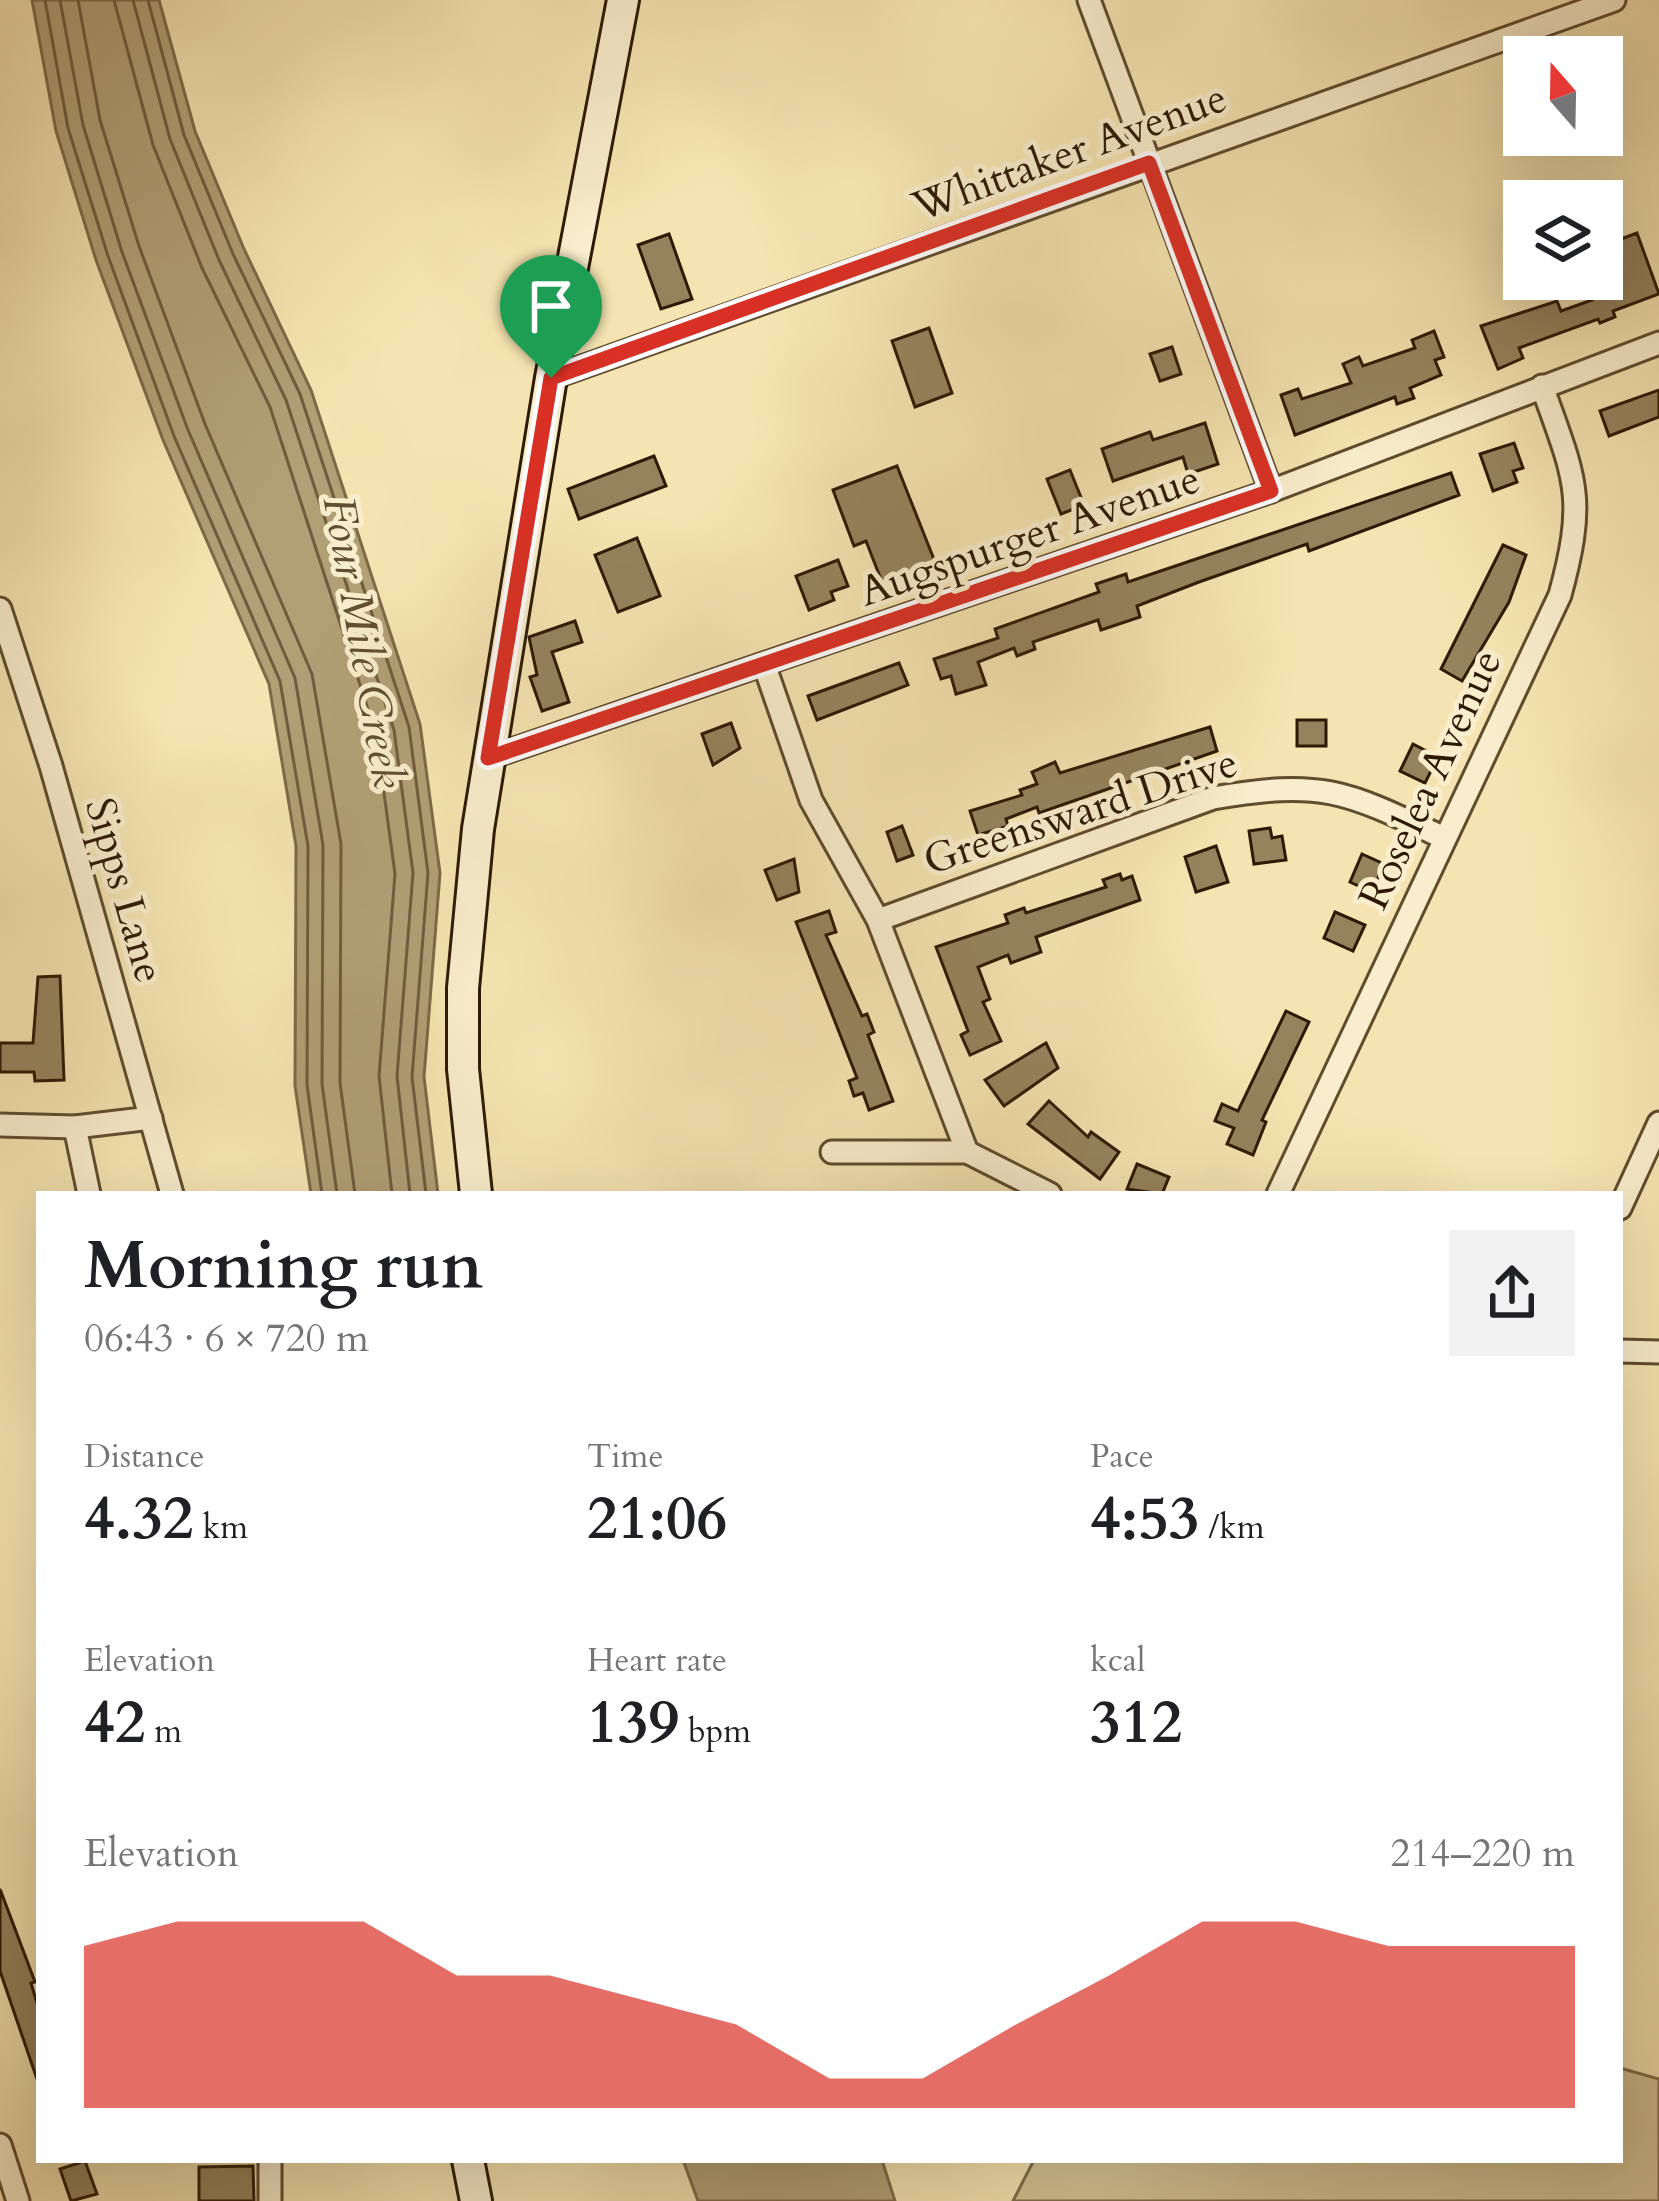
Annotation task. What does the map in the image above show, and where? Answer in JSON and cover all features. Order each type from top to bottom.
[{"type":"main road","points":[[476,1191],[463,1069],[463,988],[488,758],[551,378],[623,0]]},
{"type":"main road","points":[[469,2163],[476,2201]]},
{"type":"street","points":[[1090,0],[1271,491]]},
{"type":"street","name":"Whittaker Avenue","points":[[551,378],[1614,0]]},
{"type":"street","name":"Augspurger Avenue","points":[[488,758],[1271,491],[1659,343]]},
{"type":"street","name":"Roselea Avenue","points":[[1279,1191],[1560,595],[1579,515],[1573,473],[1542,386]]},
{"type":"street","name":"Sipps Lane","points":[[0,609],[171,1191]]},
{"type":"street","points":[[765,667],[812,800],[878,920],[967,1152]]},
{"type":"street","name":"Greensward Drive","points":[[878,920],[1213,798],[1267,789],[1331,791],[1365,800],[1444,838]]},
{"type":"street","points":[[0,1125],[75,1127],[151,1118]]},
{"type":"street","points":[[1623,1201],[1659,1123]]},
{"type":"street","points":[[75,1127],[88,1191]]},
{"type":"street","points":[[832,1151],[967,1152],[1044,1191]]},
{"type":"street","points":[[1623,1351],[1659,1352]]},
{"type":"street","points":[[0,2145],[17,2201]]},
{"type":"street","points":[[270,2163],[270,2201]]},
{"type":"shaded area","points":[[1623,2069],[1659,2079],[1659,2201],[1013,2201],[1032,2163],[1623,2163]]},
{"type":"water","name":"Four Mile Creek","points":[[32,0],[159,0],[195,131],[311,390],[420,724],[440,873],[424,1077],[438,1191],[311,1191],[295,1086],[296,846],[269,684],[163,440],[96,260],[56,131]]},
{"type":"water","points":[[684,2163],[883,2163],[895,2201],[698,2201]]},
{"type":"building","points":[[1637,233],[1659,294],[1613,311],[1615,317],[1600,323],[1598,319],[1519,348],[1523,358],[1498,369],[1481,326],[1557,301],[1561,311],[1592,300],[1623,300],[1623,238]]},
{"type":"building","points":[[669,234],[692,299],[661,309],[638,245]]},
{"type":"building","points":[[929,328],[952,393],[915,407],[892,341]]},
{"type":"building","points":[[1434,331],[1444,357],[1435,360],[1441,375],[1410,388],[1414,398],[1397,404],[1395,397],[1295,435],[1281,395],[1298,389],[1302,399],[1351,383],[1343,364],[1359,357],[1363,366],[1415,348],[1412,340]]},
{"type":"building","points":[[1172,347],[1181,374],[1160,381],[1150,354]]},
{"type":"building","points":[[1659,390],[1659,417],[1609,436],[1600,411]]},
{"type":"building","points":[[1205,423],[1218,464],[1188,474],[1183,457],[1113,481],[1102,449],[1150,432],[1153,440]]},
{"type":"building","points":[[1514,443],[1523,468],[1513,471],[1517,482],[1493,491],[1480,454]]},
{"type":"building","points":[[654,456],[666,486],[579,519],[568,489]]},
{"type":"building","points":[[897,466],[935,562],[882,582],[866,541],[854,546],[833,490]]},
{"type":"building","points":[[1070,470],[1084,505],[1061,514],[1047,479]]},
{"type":"building","points":[[1451,473],[1459,495],[1309,551],[1307,544],[1199,582],[1137,606],[1140,617],[1101,630],[1098,620],[1033,642],[1035,649],[1017,656],[1014,648],[978,662],[986,685],[956,694],[951,676],[941,679],[934,659],[998,638],[995,629],[1099,592],[1096,584],[1126,574],[1128,582]]},
{"type":"building","points":[[637,538],[660,596],[618,612],[595,555]]},
{"type":"building","points":[[1503,545],[1526,555],[1509,602],[1462,681],[1441,669]]},
{"type":"building","points":[[838,560],[848,586],[831,592],[834,600],[809,610],[796,576]]},
{"type":"building","points":[[575,621],[582,642],[552,652],[569,702],[542,711],[530,677],[537,675],[529,637]]},
{"type":"building","points":[[899,663],[908,685],[817,720],[808,696]]},
{"type":"building","points":[[1297,720],[1326,720],[1326,746],[1297,746]]},
{"type":"building","points":[[731,723],[740,748],[713,765],[702,734]]},
{"type":"building","points":[[1210,727],[1217,751],[1039,813],[1037,807],[1006,819],[1008,826],[978,835],[970,811],[1022,795],[1020,790],[1037,784],[1032,772],[1055,762],[1060,773]]},
{"type":"building","points":[[1413,744],[1438,757],[1425,783],[1400,771]]},
{"type":"building","points":[[902,826],[913,855],[897,861],[887,832]]},
{"type":"building","points":[[1270,828],[1272,838],[1282,836],[1286,860],[1254,864],[1249,831]]},
{"type":"building","points":[[1216,846],[1228,882],[1196,892],[1185,857]]},
{"type":"building","points":[[1362,854],[1384,864],[1372,892],[1350,882]]},
{"type":"building","points":[[794,859],[799,892],[777,900],[765,870]]},
{"type":"building","points":[[1120,874],[1122,880],[1132,876],[1140,900],[1036,937],[1041,952],[1011,963],[1008,955],[978,967],[990,999],[983,1002],[1001,1041],[970,1055],[961,1035],[968,1031],[936,947],[1008,923],[1005,915],[1024,908],[1026,913],[1106,887],[1103,880]]},
{"type":"building","points":[[829,911],[836,932],[826,935],[862,1016],[867,1014],[874,1032],[868,1035],[893,1101],[869,1110],[863,1093],[854,1096],[849,1081],[857,1078],[796,922]]},
{"type":"building","points":[[1335,912],[1365,925],[1353,951],[1324,938]]},
{"type":"building","points":[[60,976],[64,1080],[35,1081],[34,1072],[0,1072],[0,1043],[33,1043],[38,977]]},
{"type":"building","points":[[1286,1011],[1309,1022],[1262,1120],[1266,1122],[1253,1155],[1227,1144],[1234,1128],[1215,1121],[1222,1104],[1238,1111]]},
{"type":"building","points":[[1046,1043],[1058,1068],[1004,1106],[985,1080]]},
{"type":"building","points":[[1049,1101],[1088,1137],[1091,1132],[1119,1152],[1100,1179],[1028,1124]]},
{"type":"building","points":[[1137,1164],[1169,1177],[1163,1191],[1127,1189]]},
{"type":"building","points":[[0,1889],[35,1982],[31,1983],[36,2000],[36,2076],[0,1971]]},
{"type":"building","points":[[86,2163],[97,2194],[71,2201],[60,2169]]},
{"type":"building","points":[[253,2166],[254,2201],[199,2201],[199,2167]]},
{"type":"route","points":[[1149,163],[1271,491],[488,758],[551,378],[1149,163]]}]
